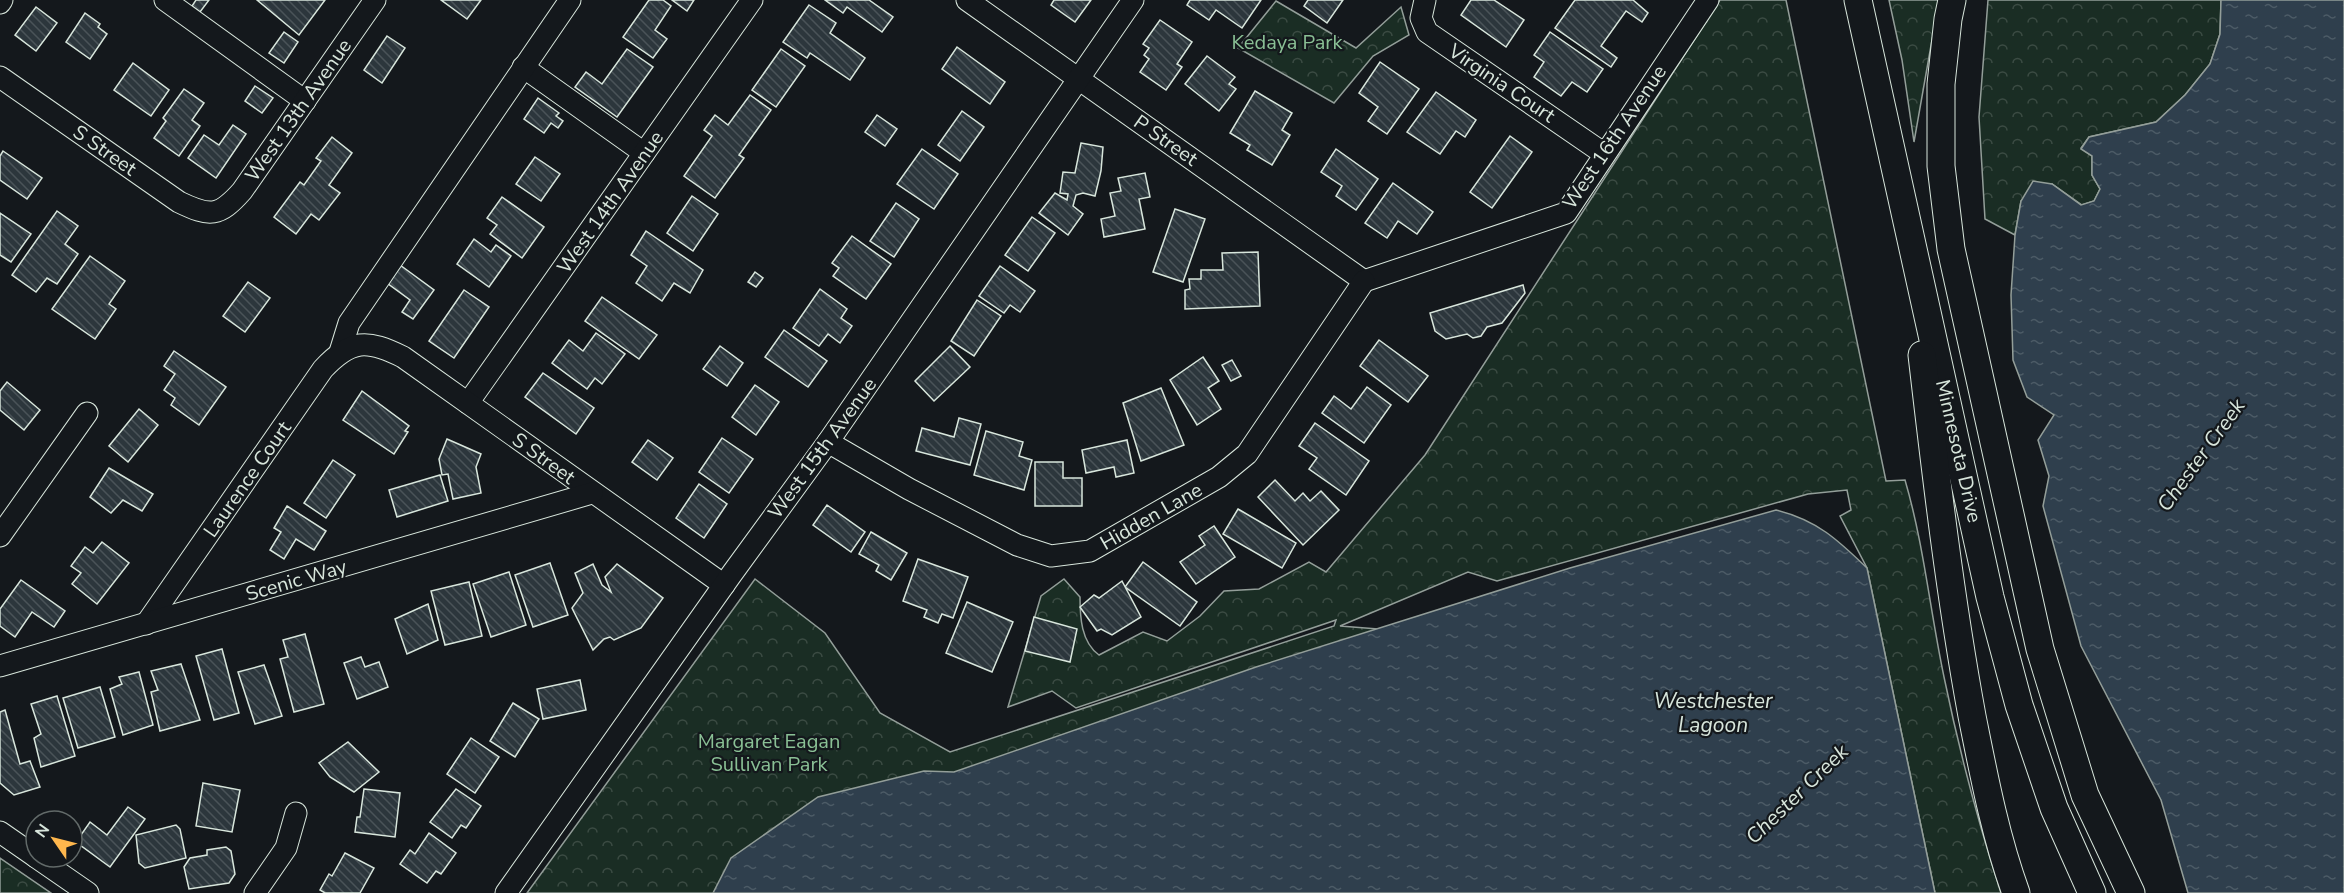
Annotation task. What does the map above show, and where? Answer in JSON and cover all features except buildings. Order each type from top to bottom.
[{"type":"main road","name":"Minnesota Drive","points":[[1858,0],[1990,597],[2019,705],[2054,808],[2092,893]]},
{"type":"main road","name":"Minnesota Drive","points":[[1953,0],[1948,19],[1941,84],[1941,166],[1951,249],[2040,649],[2085,795],[2131,893]]},
{"type":"main road","points":[[1907,225],[1942,525],[1960,652],[1989,805],[2016,893]]},
{"type":"street","points":[[165,0],[305,101]]},
{"type":"street","name":"West 13th Avenue","points":[[214,214],[230,205],[242,191],[375,0]]},
{"type":"street","points":[[349,349],[349,323],[570,0]]},
{"type":"street","name":"West 14th Avenue","points":[[468,403],[752,0]]},
{"type":"street","name":"P Street","points":[[967,0],[1364,281]]},
{"type":"street","name":"West 15th Avenue","points":[[506,893],[828,442],[1133,0]]},
{"type":"street","name":"Virginia Court","points":[[1425,0],[1422,18],[1427,32],[1604,153]]},
{"type":"street","name":"West 16th Avenue","points":[[1364,281],[1566,213],[1707,0]]},
{"type":"street","points":[[523,67],[644,153]]},
{"type":"street","name":"S Street","points":[[0,77],[179,202],[197,211],[214,214]]},
{"type":"street","name":"Hidden Lane","points":[[828,442],[909,489],[1017,545],[1052,556],[1090,551],[1219,477],[1247,454],[1364,281]]},
{"type":"street","name":"S Street","points":[[349,349],[380,345],[403,357],[724,585]]},
{"type":"street","name":"Laurence Court","points":[[146,624],[324,369],[349,349]]},
{"type":"street","points":[[0,536],[87,413]]},
{"type":"street","name":"Scenic Way","points":[[0,666],[592,493]]},
{"type":"street","points":[[255,893],[286,848],[296,813]]},
{"type":"street","points":[[0,832],[24,849]]},
{"type":"street","points":[[53,869],[88,893]]},
{"type":"green space","name":"Margaret Eagan Sullivan Park","points":[[1720,0],[1786,0],[1886,481],[1905,480],[1912,504],[1956,732],[2001,893],[1935,893],[1867,568],[1840,516],[1851,510],[1847,490],[1808,494],[1497,581],[1468,572],[1340,626],[1429,633],[752,893],[527,893],[755,579],[825,633],[880,713],[950,752],[1334,626],[1336,620],[1076,708],[1052,691],[1008,707],[1041,596],[1064,579],[1080,597],[1081,621],[1085,636],[1093,650],[1099,655],[1143,632],[1167,641],[1200,616],[1224,591],[1259,589],[1309,562],[1326,572],[1425,455]]},
{"type":"green space","points":[[1889,0],[1939,0],[1914,142],[1902,60]]},
{"type":"green space","points":[[1988,0],[2221,0],[2220,34],[2210,64],[2185,95],[2156,122],[2089,137],[2081,148],[2092,156],[2092,175],[2100,189],[2094,201],[2082,205],[2052,184],[2021,201],[2015,235],[1985,219],[1979,117]]},
{"type":"green space","name":"Kedaya Park","points":[[1276,1],[1356,48],[1401,7],[1409,35],[1373,56],[1334,103],[1238,48]]},
{"type":"green space","points":[[0,858],[51,893],[0,893]]},
{"type":"water","name":"Chester Creek","points":[[2221,0],[2344,0],[2344,893],[2188,893],[2161,800],[2081,646],[2043,506],[2049,476],[2038,440],[2054,415],[2027,397],[2013,360],[2011,295],[2015,235],[2021,201],[2033,181],[2052,184],[2081,205],[2094,201],[2100,189],[2092,175],[2092,156],[2081,149],[2089,137],[2156,122],[2185,95],[2210,64],[2220,34]]},
{"type":"water","name":"Westchester Lagoon","points":[[1776,510],[1803,519],[1826,532],[1867,568],[1935,893],[713,893],[731,858],[818,797],[924,771],[954,772],[1256,667],[1570,568]]}]
